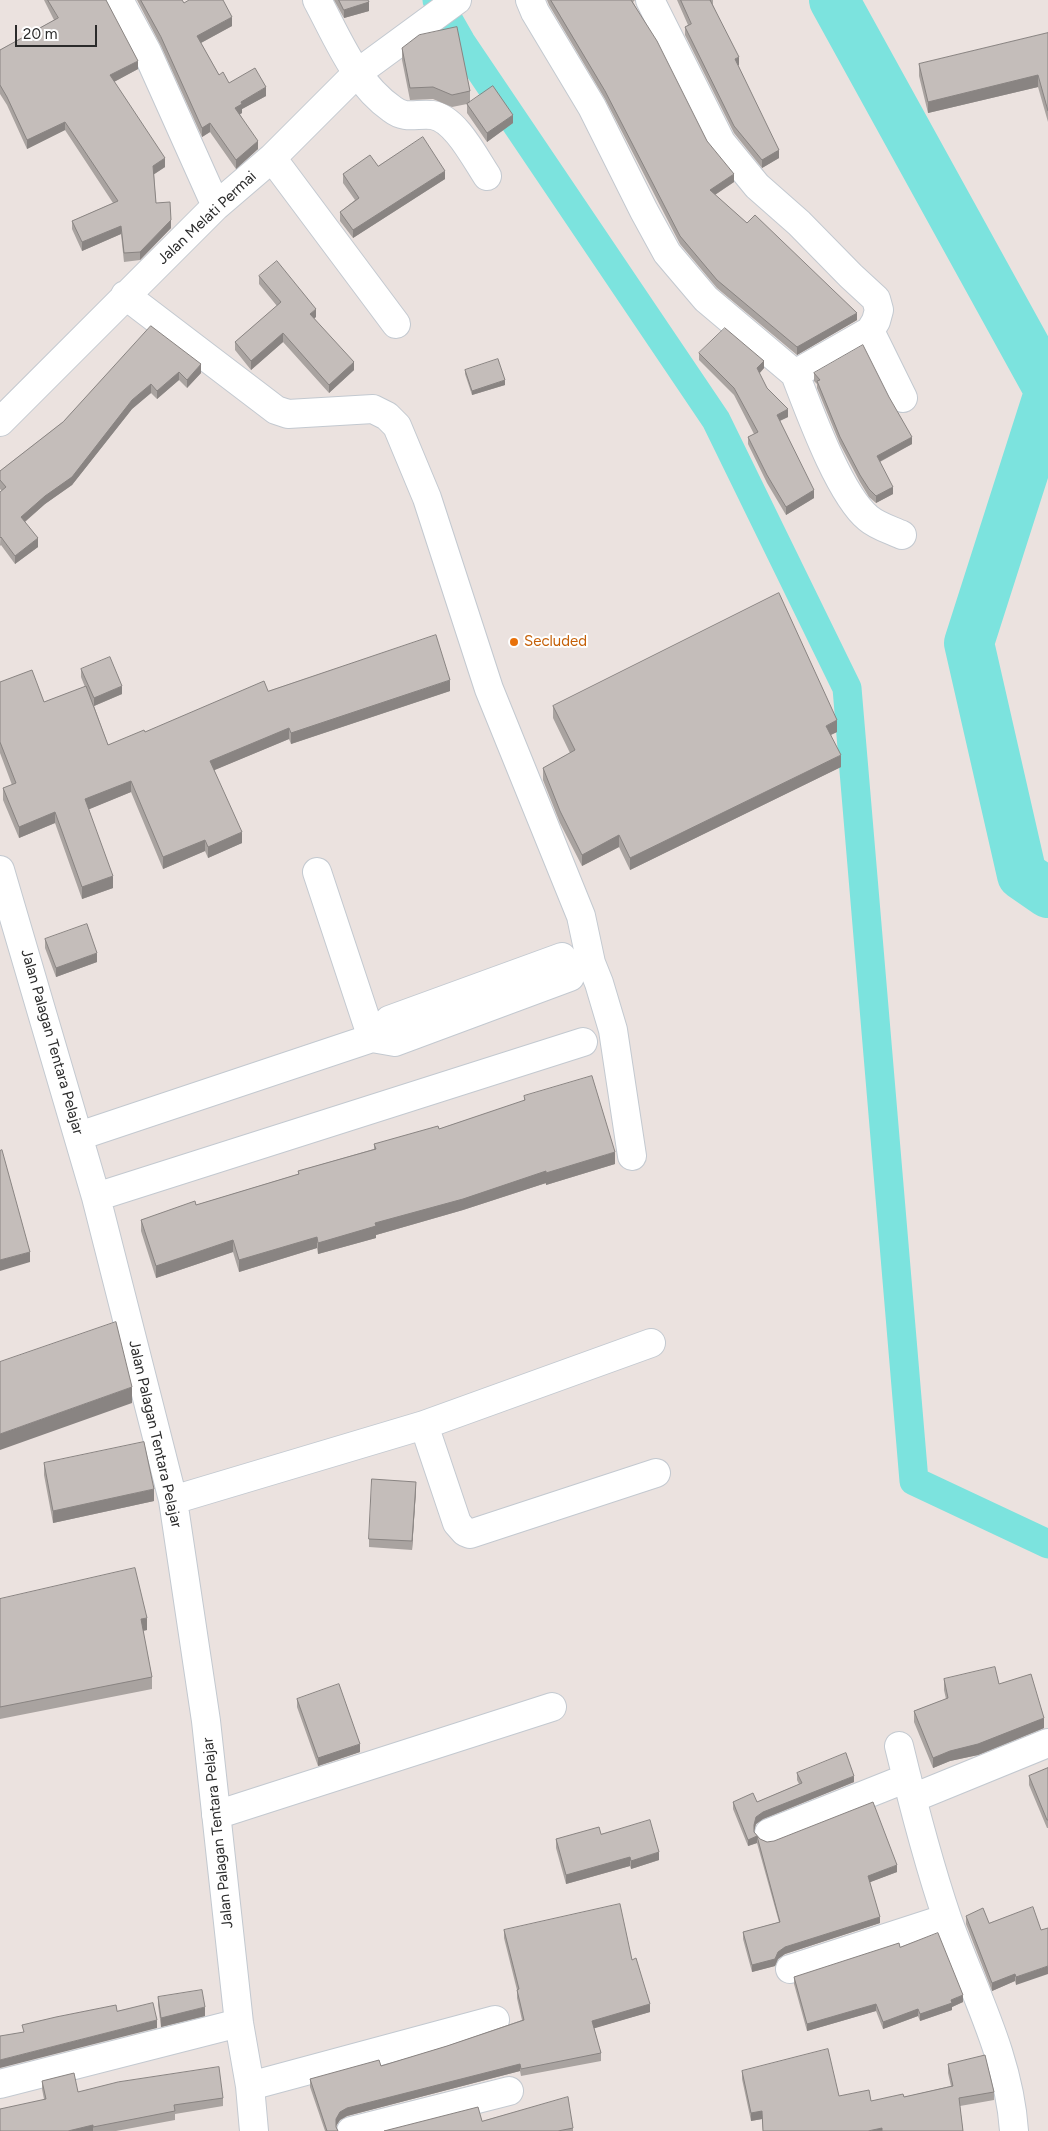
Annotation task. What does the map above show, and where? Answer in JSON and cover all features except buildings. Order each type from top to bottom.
[{"type":"street","points":[[119,0],[147,52],[216,206]]},
{"type":"street","points":[[317,0],[356,74],[381,100],[403,116],[436,116],[452,125],[487,176]]},
{"type":"street","name":"Jalan Melati Permai","points":[[0,422],[216,206],[272,158],[356,74],[457,0]]},
{"type":"street","points":[[530,0],[535,12],[592,107],[667,253],[706,299],[795,374],[813,420],[852,500],[868,518],[902,535]]},
{"type":"street","points":[[650,0],[721,142],[757,186],[799,223],[876,299],[879,310],[876,321],[870,331],[795,374]]},
{"type":"street","points":[[272,158],[396,324]]},
{"type":"street","points":[[125,296],[276,410],[288,414],[373,409],[387,416],[397,426],[427,498],[489,689],[581,916],[591,963],[613,1030],[632,1156]]},
{"type":"street","points":[[870,331],[903,398]]},
{"type":"street","name":"Jalan Palagan Tentara Pelajar","points":[[0,870],[96,1197],[173,1500],[206,1721],[239,2023],[250,2086],[254,2131]]},
{"type":"street","points":[[317,872],[372,1038]]},
{"type":"street","points":[[79,1136],[372,1038],[389,1020],[562,957],[570,977],[395,1042],[372,1038]]},
{"type":"street","points":[[96,1197],[583,1042]]},
{"type":"street","points":[[173,1500],[424,1426],[650,1343]]},
{"type":"street","points":[[424,1426],[457,1523],[465,1532],[470,1534],[656,1473]]},
{"type":"street","points":[[216,1815],[552,1707]]},
{"type":"street","points":[[769,1833],[1048,1743]]},
{"type":"street","points":[[899,1746],[947,1918],[992,2030],[1006,2072],[1014,2131]]},
{"type":"street","points":[[790,1969],[947,1918]]},
{"type":"street","points":[[250,2086],[495,2020]]},
{"type":"street","points":[[0,2084],[239,2023]]},
{"type":"street","points":[[351,2131],[509,2091]]},
{"type":"waterway","points":[[437,0],[461,42],[716,420],[847,688],[914,1481],[1048,1544]]},
{"type":"waterway","points":[[834,0],[1048,388]]},
{"type":"waterway","points":[[1048,396],[969,643],[1022,875],[1048,893]]},
{"type":"place","name":"Secluded","points":[[514,642]]}]
